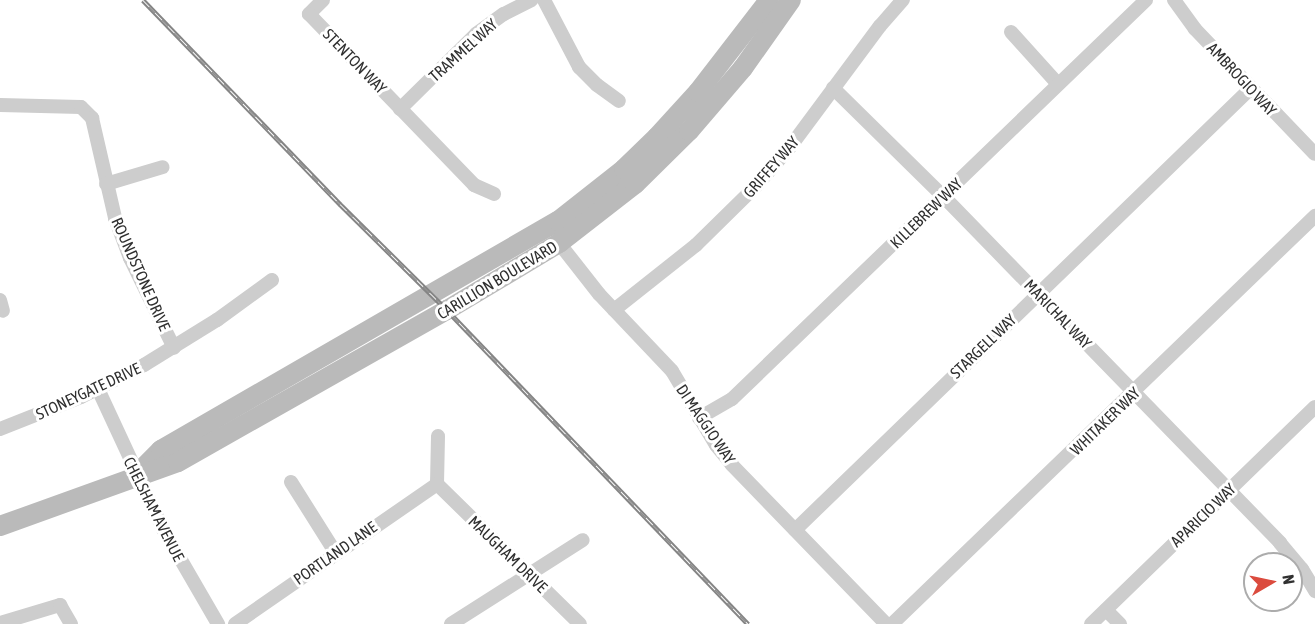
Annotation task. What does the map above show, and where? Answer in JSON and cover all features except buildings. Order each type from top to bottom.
[{"type":"street","name":"STENTON WAY","points":[[323,0],[309,14],[474,185],[494,194]]},
{"type":"street","name":"TRAMMEL WAY","points":[[400,109],[476,34],[504,14],[532,0]]},
{"type":"street","points":[[544,0],[579,67],[597,85],[619,101]]},
{"type":"street","name":"CARILLION BOULEVARD","points":[[136,475],[161,450],[558,221],[624,169],[657,137],[698,92],[769,0]]},
{"type":"street","name":"CARILLION BOULEVARD","points":[[0,526],[136,475],[178,462],[447,310],[559,243],[635,184],[689,132],[743,68],[792,0]]},
{"type":"street","name":"GRIFFEY WAY","points":[[614,310],[696,245],[735,208],[790,147],[880,26],[903,0]]},
{"type":"street","name":"KILLEBREW WAY","points":[[699,418],[732,399],[1146,0]]},
{"type":"street","name":"AMBROGIO WAY","points":[[1174,0],[1195,29],[1315,154]]},
{"type":"street","points":[[1011,32],[1058,84]]},
{"type":"street","name":"MARICHAL WAY","points":[[833,88],[943,196],[1280,543],[1302,569],[1315,591]]},
{"type":"street","name":"STARGELL WAY","points":[[795,530],[1250,88]]},
{"type":"street","name":"ROUNDSTONE DRIVE","points":[[0,105],[81,107],[92,118],[106,184],[130,258],[174,348]]},
{"type":"street","points":[[106,184],[163,167]]},
{"type":"street","name":"WHITAKER WAY","points":[[892,624],[1315,216]]},
{"type":"street","name":"DI MAGGIO WAY","points":[[559,243],[614,310],[672,371],[699,418],[732,465],[886,624]]},
{"type":"street","name":"STONEYGATE DRIVE","points":[[0,429],[98,389],[174,348],[272,280]]},
{"type":"street","name":"CHELSHAM AVENUE","points":[[98,389],[136,475],[186,571],[218,624]]},
{"type":"street","name":"APARICIO WAY","points":[[1091,624],[1315,407]]},
{"type":"street","points":[[437,484],[438,436]]},
{"type":"street","points":[[291,482],[335,552]]},
{"type":"street","name":"PORTLAND LANE","points":[[235,624],[335,552],[437,484]]},
{"type":"street","name":"MAUGHAM DRIVE","points":[[437,484],[580,624]]},
{"type":"street","points":[[451,624],[583,540]]},
{"type":"street","points":[[0,623],[49,606],[60,605],[72,624]]},
{"type":"street","points":[[1106,610],[1120,624]]},
{"type":"railway","points":[[143,0],[340,204],[447,310],[748,624]]}]
